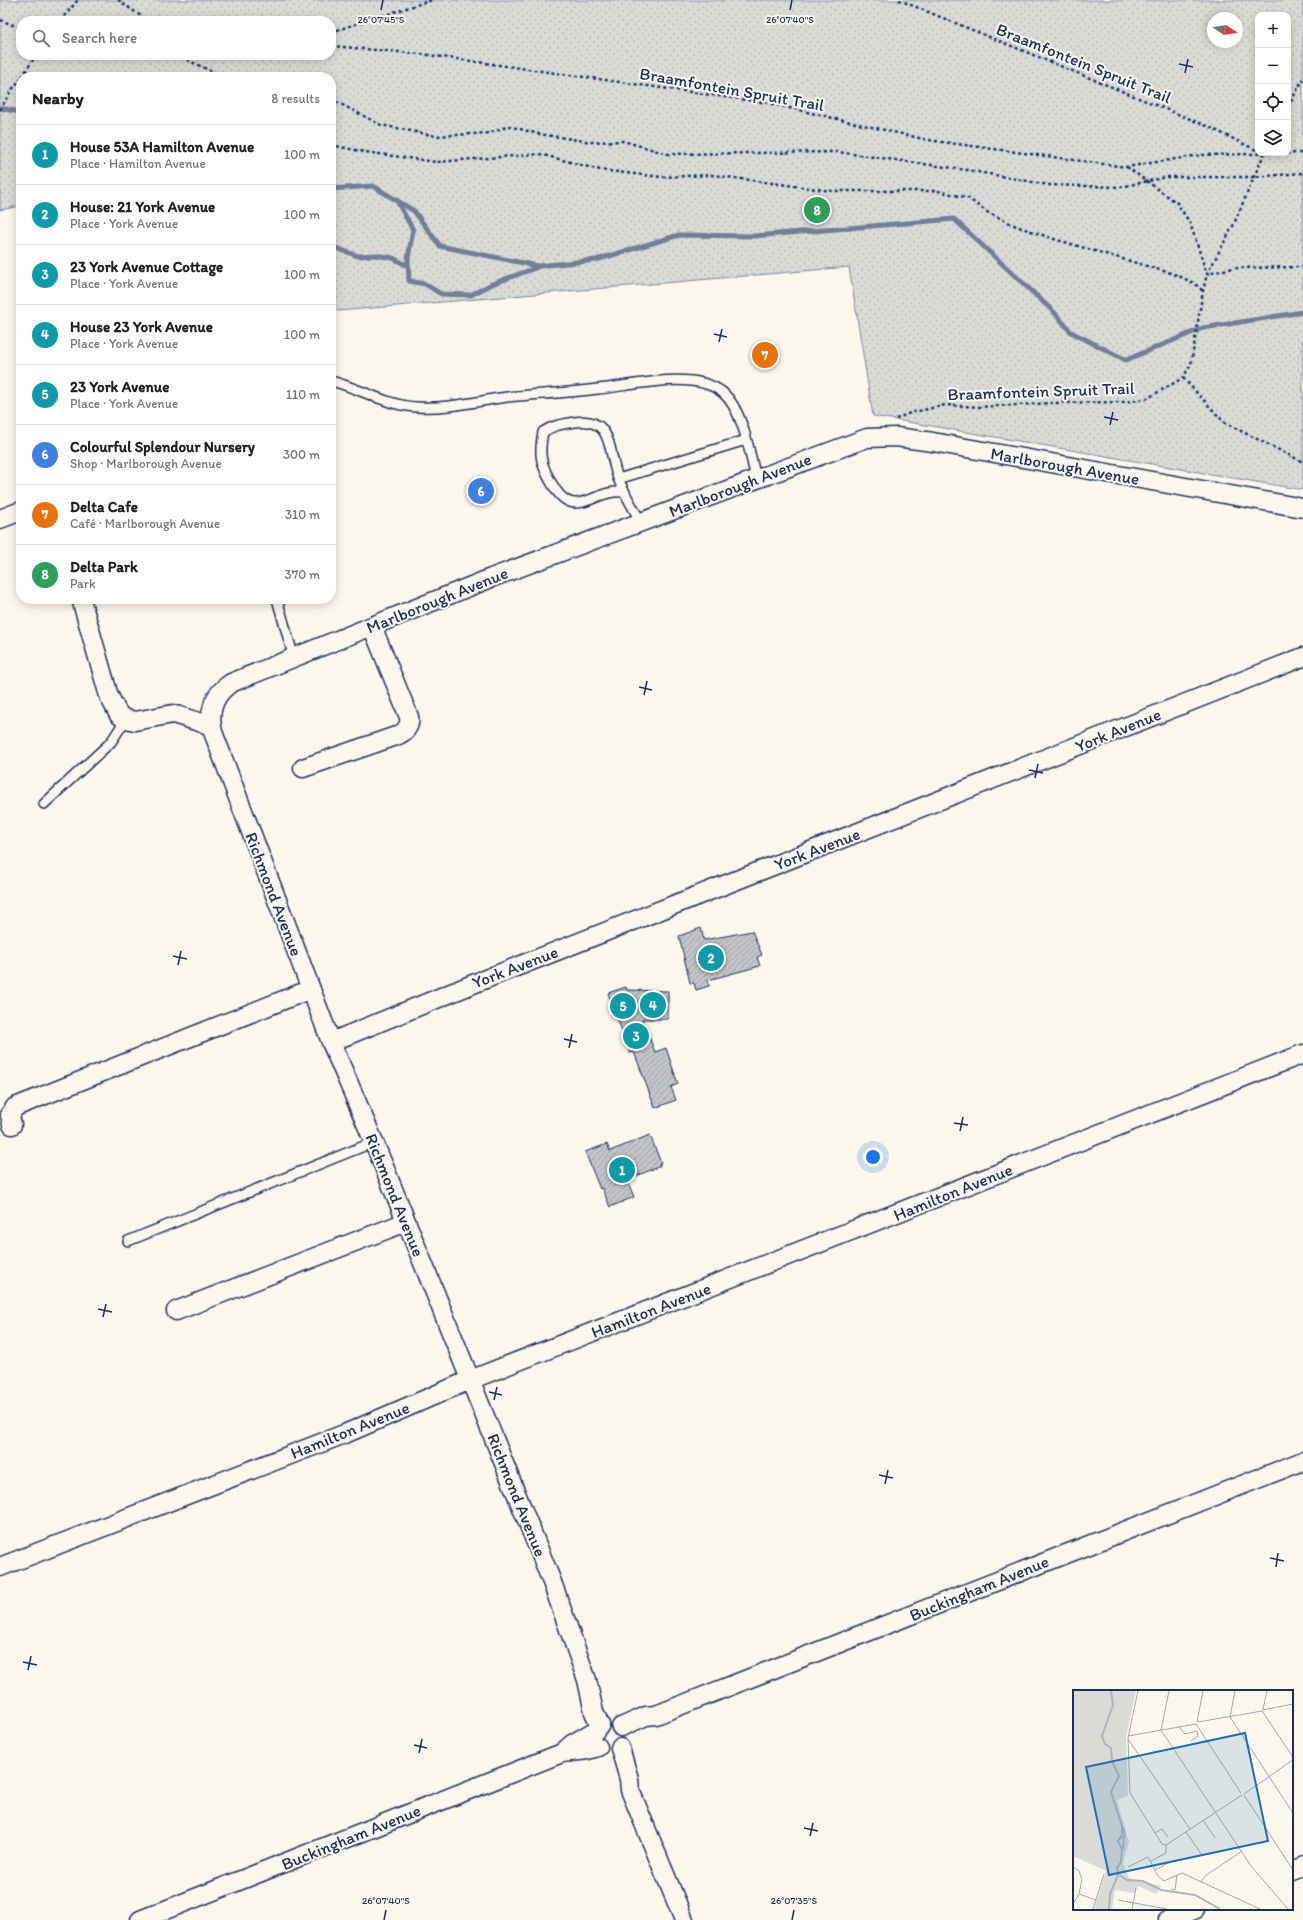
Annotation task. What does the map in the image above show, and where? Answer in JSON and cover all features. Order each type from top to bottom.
[{"type":"street","name":"Marlborough Avenue","points":[[212,708],[221,691],[231,683],[491,578],[867,438],[896,437],[1303,508]]},
{"type":"street","points":[[0,519],[16,513]]},
{"type":"street","points":[[82,604],[109,696],[119,715],[126,719],[141,720],[173,714],[212,726]]},
{"type":"street","points":[[303,768],[396,736],[404,732],[408,726],[408,717],[372,626]]},
{"type":"street","name":"York Avenue","points":[[332,1042],[473,984],[1303,657]]},
{"type":"street","name":"Richmond Avenue","points":[[212,708],[212,726],[252,836],[311,989],[552,1582],[587,1680],[594,1712],[610,1736],[628,1773],[630,1790],[684,1920]]},
{"type":"street","points":[[12,1125],[10,1115],[15,1107],[311,989]]},
{"type":"street","name":"Hamilton Avenue","points":[[0,1567],[347,1433],[470,1380],[1303,1054]]},
{"type":"street","points":[[176,1310],[406,1222]]},
{"type":"street","name":"Buckingham Avenue","points":[[140,1920],[562,1753],[588,1750],[610,1736],[649,1723],[656,1715],[1303,1461]]},
{"type":"street","points":[[1293,1871],[1303,1867]]},
{"type":"street","points":[[1168,1920],[1193,1910]]},
{"type":"lane","points":[[336,382],[400,405],[437,408],[551,392],[596,390],[679,380],[699,383],[722,392],[729,400],[735,411],[746,440],[756,479]]},
{"type":"lane","points":[[625,492],[608,494],[582,502],[571,503],[565,501],[558,494],[543,467],[540,448],[543,432],[552,426],[579,421],[591,422],[602,427],[610,442],[611,454],[618,479],[625,492],[641,522]]},
{"type":"lane","points":[[618,479],[746,440]]},
{"type":"lane","points":[[278,604],[294,658]]},
{"type":"lane","points":[[44,804],[111,742],[126,719]]},
{"type":"lane","points":[[128,1241],[374,1142]]},
{"type":"path","points":[[64,16],[78,0]]},
{"type":"path","points":[[118,0],[142,16]]},
{"type":"path","points":[[336,30],[432,0]]},
{"type":"path","name":"Braamfontein Spruit Trail","points":[[899,0],[1207,126],[1255,150]]},
{"type":"path","points":[[0,20],[16,26]]},
{"type":"path","name":"Braamfontein Spruit Trail","points":[[336,46],[421,54],[768,103],[928,140],[1126,167],[1200,155],[1255,153]]},
{"type":"path","points":[[25,72],[33,60]]},
{"type":"path","points":[[187,60],[214,72]]},
{"type":"path","points":[[1291,102],[1303,79]]},
{"type":"path","points":[[0,110],[16,85]]},
{"type":"path","points":[[336,102],[381,125],[436,136],[489,133],[510,126],[538,134],[591,142],[623,141],[668,154],[838,152],[967,170],[1049,186],[1121,187],[1167,177],[1254,177],[1303,174]]},
{"type":"path","points":[[336,146],[365,152],[436,162],[540,154],[600,170],[661,177],[712,175],[832,191],[938,191],[968,198],[987,212],[1016,226],[1054,239],[1174,274],[1194,282],[1203,291]]},
{"type":"path","name":"Braamfontein Spruit Trail","points":[[1291,153],[1303,153]]},
{"type":"path","points":[[1262,156],[1233,226],[1207,274],[1191,364],[1183,378],[1225,423],[1303,462]]},
{"type":"path","name":"Braamfontein Spruit Trail","points":[[1126,167],[1177,203],[1190,223],[1207,274]]},
{"type":"path","points":[[1207,274],[1233,268],[1303,267]]},
{"type":"path","name":"Braamfontein Spruit Trail","points":[[890,421],[910,413],[945,405],[980,407],[1052,403],[1124,402],[1146,399],[1183,378]]},
{"type":"shaded area","points":[[0,0],[1303,0],[1303,490],[873,416],[849,267],[338,311],[336,310],[336,72],[16,72],[16,207],[0,210]]},
{"type":"building","points":[[701,928],[704,940],[752,931],[762,955],[757,957],[760,966],[708,980],[709,986],[696,990],[694,983],[690,983],[679,936]]},
{"type":"building","points":[[626,987],[627,990],[668,991],[668,1019],[642,1019],[655,1052],[666,1048],[678,1084],[671,1087],[676,1100],[655,1108],[634,1052],[630,1053],[608,993]]},
{"type":"building","points":[[650,1135],[661,1163],[659,1164],[660,1166],[627,1180],[634,1197],[610,1207],[602,1188],[600,1189],[585,1152],[607,1144],[610,1151]]},
{"type":"waterway","points":[[0,108],[16,111]]},
{"type":"waterway","points":[[336,189],[373,186],[414,211],[440,246],[538,266],[596,260],[679,235],[754,236],[954,219],[1054,312],[1071,332],[1126,360],[1203,328],[1303,312]]},
{"type":"waterway","points":[[397,201],[413,230],[408,258],[409,281],[425,284],[441,294],[471,295],[492,284],[538,267]]},
{"type":"waterway","points":[[336,248],[358,256],[375,255],[393,258],[408,266]]},
{"type":"place","name":"Delta Park","points":[[817,210]]},
{"type":"place","name":"Delta Cafe","points":[[765,355]]},
{"type":"place","name":"Colourful Splendour Nursery","points":[[481,491]]},
{"type":"place","name":"House: 21 York Avenue","points":[[711,958]]},
{"type":"place","name":"House 23 York Avenue","points":[[653,1005]]},
{"type":"place","name":"23 York Avenue","points":[[623,1006]]},
{"type":"place","name":"23 York Avenue Cottage","points":[[636,1036]]},
{"type":"place","name":"House 53A Hamilton Avenue","points":[[622,1170]]}]
